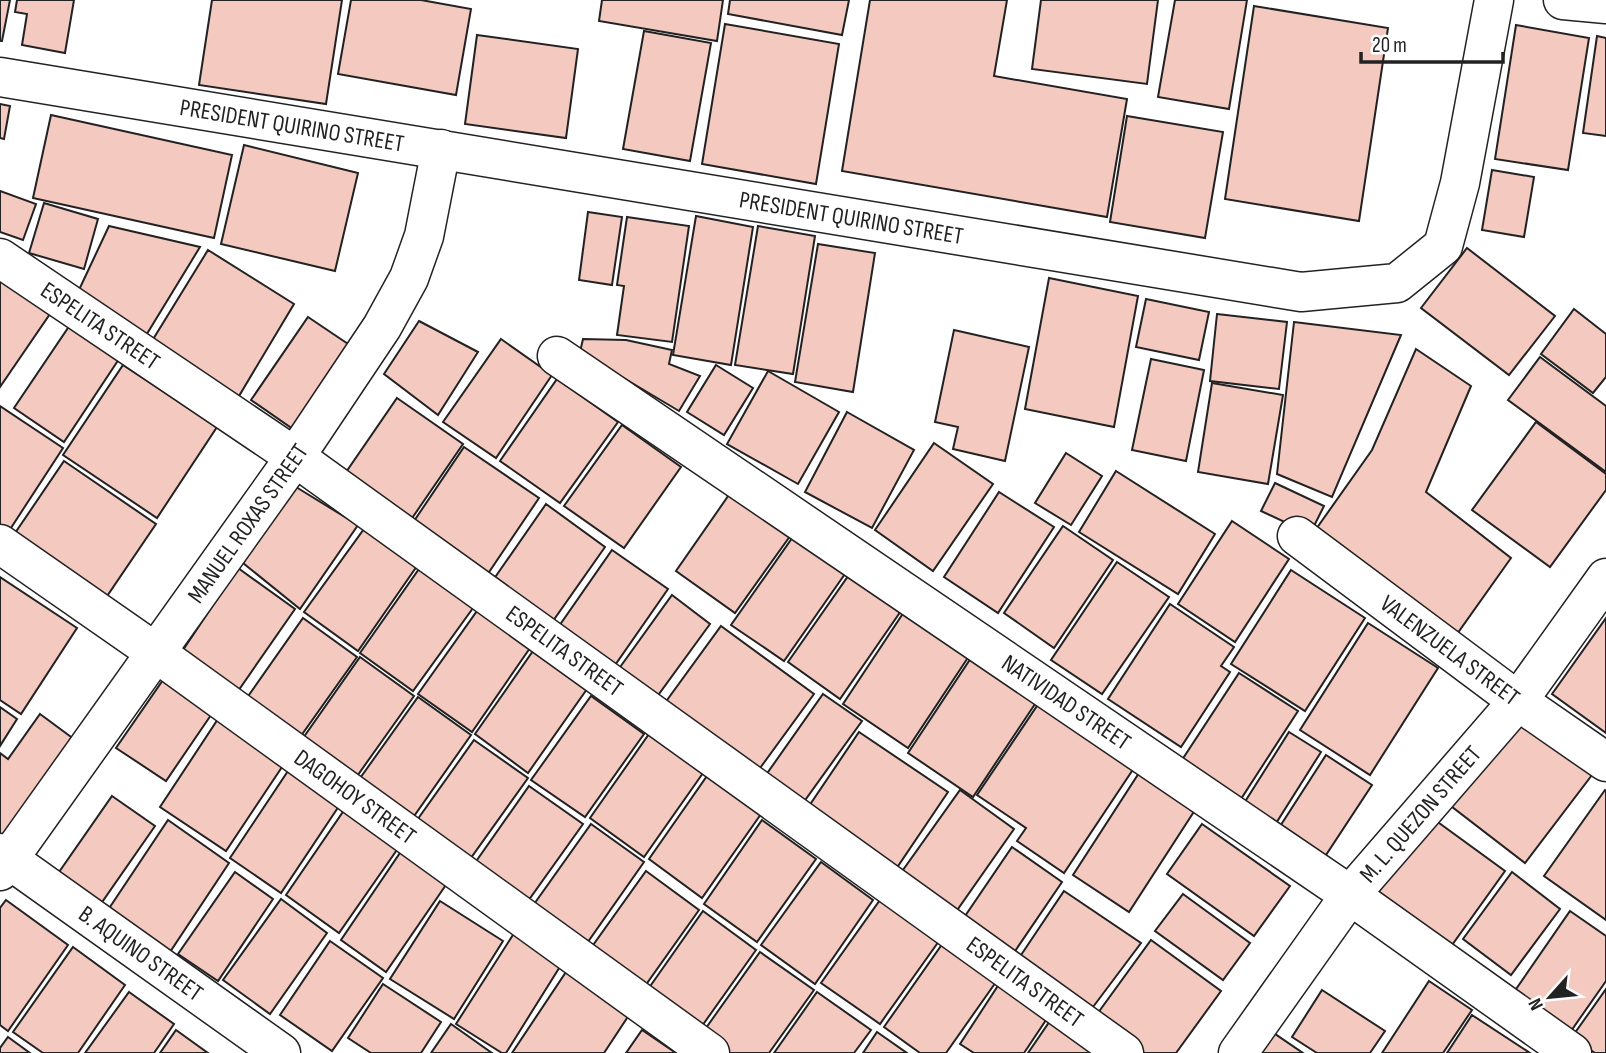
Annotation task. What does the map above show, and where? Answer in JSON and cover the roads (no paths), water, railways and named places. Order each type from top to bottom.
[{"type":"street","name":"PRESIDENT QUIRINO STREET","points":[[0,77],[1301,292],[1397,283],[1443,246],[1460,183],[1494,0]]},
{"type":"street","points":[[1563,0],[1606,4]]},
{"type":"street","name":"MANUEL ROXAS STREET","points":[[3,861],[295,457],[382,327],[409,278],[424,236],[441,149]]},
{"type":"street","name":"ESPELITA STREET","points":[[0,258],[295,457],[1124,1053]]},
{"type":"street","name":"NATIVIDAD STREET","points":[[557,356],[1350,895],[1572,1053]]},
{"type":"street","name":"VALENZUELA STREET","points":[[1297,536],[1518,701],[1606,762]]},
{"type":"street","name":"DAGOHOY STREET","points":[[0,544],[155,652],[710,1053]]},
{"type":"street","name":"M. L. QUEZON STREET","points":[[1238,1053],[1350,895],[1518,701],[1606,578]]},
{"type":"street","name":"B. AQUINO STREET","points":[[3,861],[281,1053]]}]
